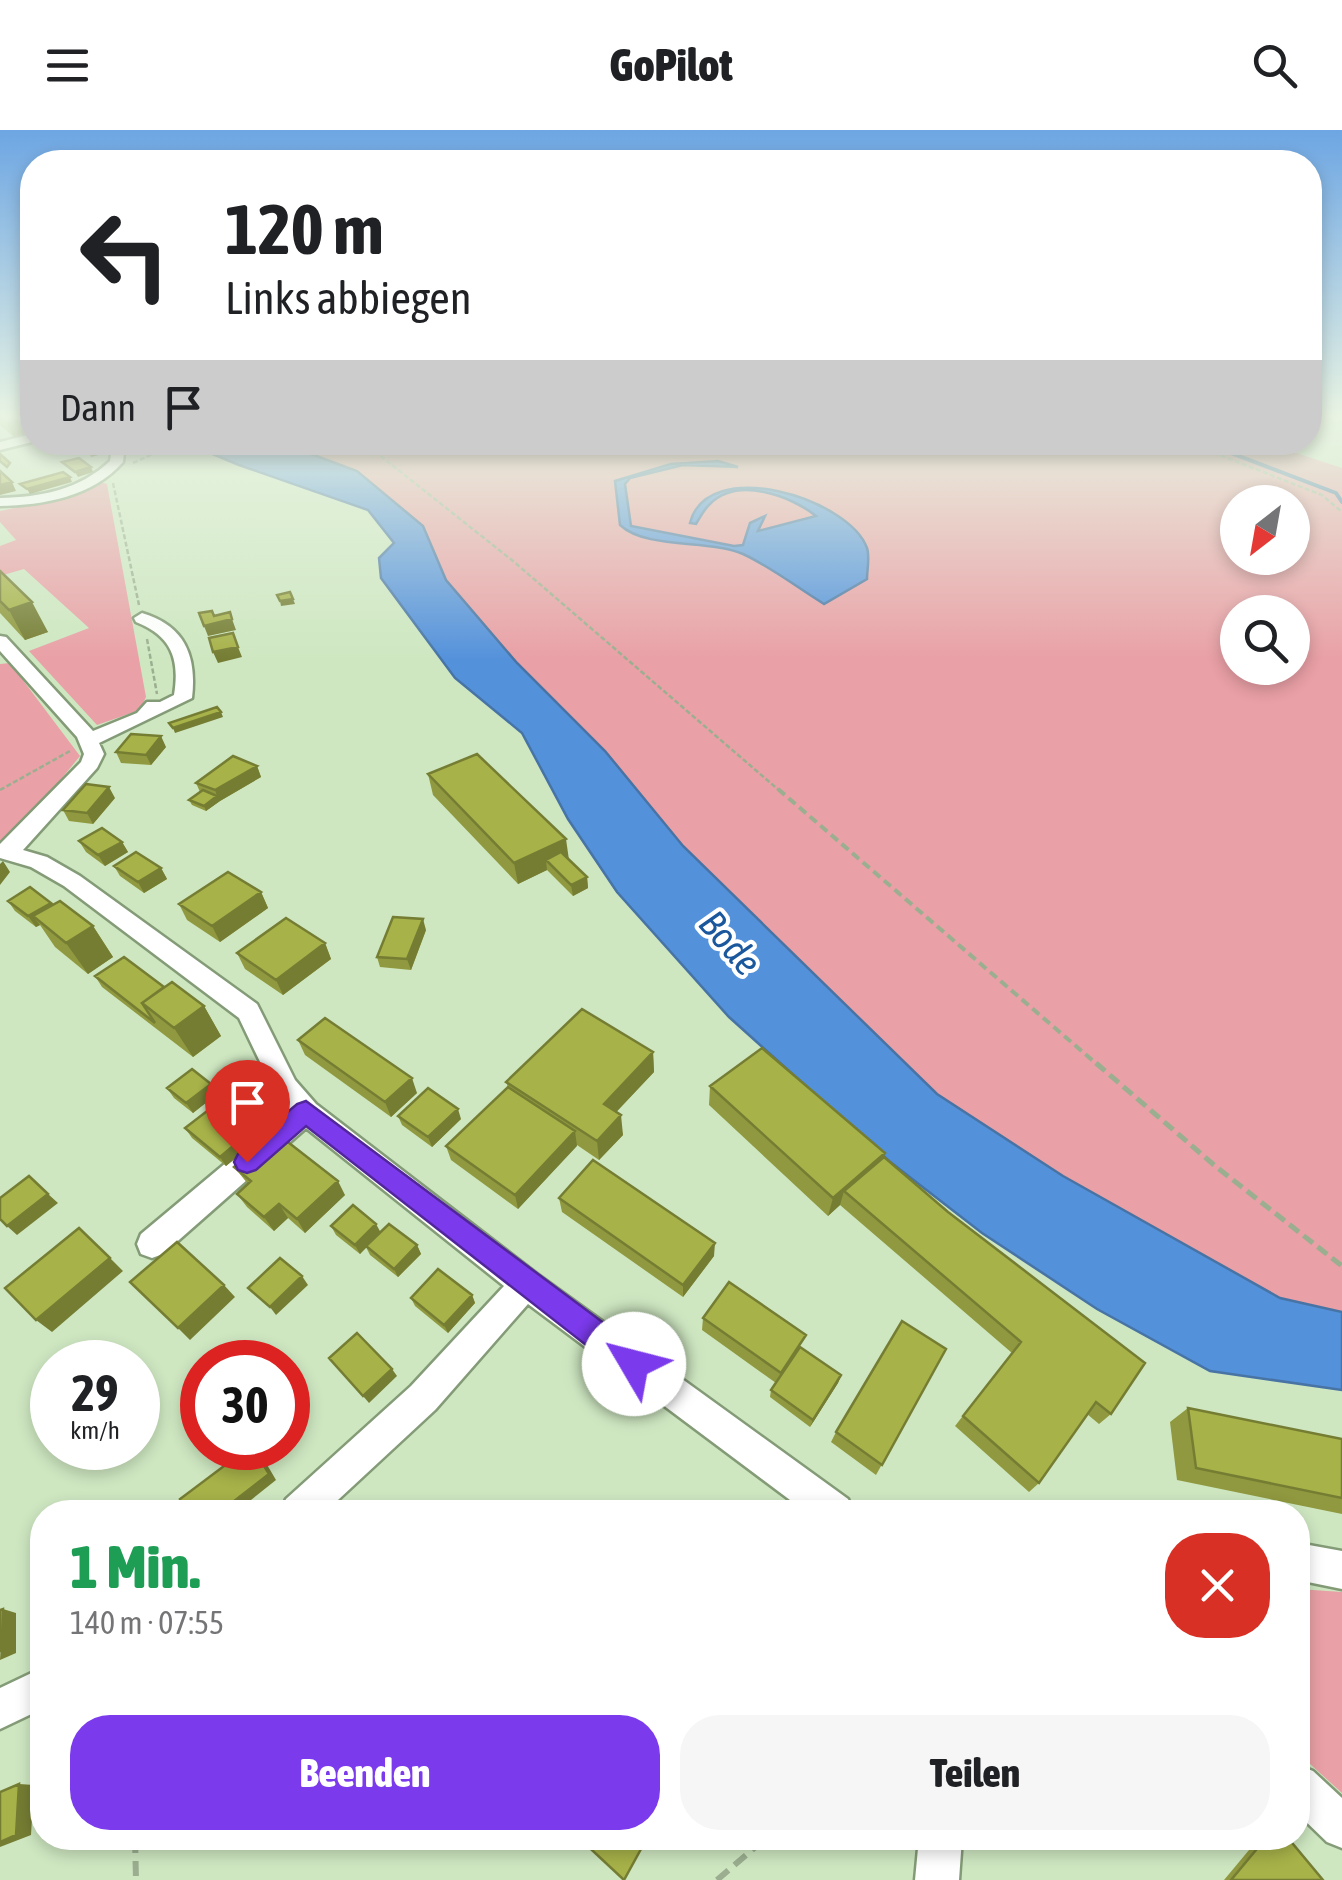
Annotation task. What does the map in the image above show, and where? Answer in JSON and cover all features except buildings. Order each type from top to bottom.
[{"type":"street","points":[[0,502],[37,497]]},
{"type":"street","points":[[89,740],[183,698],[188,672],[181,642],[157,623],[142,618]]},
{"type":"street","points":[[0,641],[7,659],[89,740],[94,754],[90,764],[4,852],[39,862],[72,881],[248,1011],[266,1035],[281,1086],[306,1112],[526,1284],[819,1500]]},
{"type":"street","points":[[144,718],[159,701]]},
{"type":"street","points":[[152,1244],[306,1112]]},
{"type":"street","points":[[312,1500],[424,1398],[526,1284]]},
{"type":"street","points":[[1310,1564],[1342,1570]]},
{"type":"street","points":[[0,1709],[30,1694]]},
{"type":"street","points":[[1310,1797],[1342,1827]]},
{"type":"street","points":[[937,1880],[940,1850]]},
{"type":"path","points":[[114,497],[159,701]]},
{"type":"path","points":[[432,497],[513,560],[1214,1165],[1342,1266]]},
{"type":"path","points":[[0,790],[89,740]]},
{"type":"path","points":[[135,1850],[136,1880]]},
{"type":"path","points":[[718,1880],[752,1850]]},
{"type":"shaded area","points":[[109,497],[146,697],[140,710],[97,725],[29,651],[89,628],[24,569],[0,576],[0,546],[16,540],[0,522],[0,511],[57,499]]},
{"type":"shaded area","points":[[388,497],[1220,497],[1220,575],[1310,575],[1310,497],[1342,497],[1342,1312],[1280,1298],[1063,1176],[937,1094],[683,846],[605,751],[517,663],[446,580],[423,526]]},
{"type":"shaded area","points":[[10,663],[80,756],[17,833],[0,841],[0,664]]},
{"type":"shaded area","points":[[1310,1590],[1342,1592],[1342,1793],[1310,1764]]},
{"type":"water","name":"Bode","points":[[330,497],[388,497],[423,526],[446,580],[517,663],[605,751],[683,846],[937,1094],[1063,1176],[1280,1298],[1342,1312],[1342,1390],[1210,1371],[1097,1309],[982,1233],[889,1161],[729,1017],[617,892],[568,819],[522,733],[455,678],[381,578],[379,558],[394,543],[368,510]]},
{"type":"water","points":[[617,497],[627,497],[631,526],[743,545],[750,523],[765,516],[758,531],[816,516],[781,497],[797,497],[834,513],[855,530],[867,548],[867,579],[824,604],[743,554],[646,538],[620,525]]},
{"type":"water","points":[[721,497],[708,506],[696,524],[690,523],[702,502]]},
{"type":"waterway","points":[[1338,497],[1342,502]]},
{"type":"route","points":[[247,1162],[306,1112],[634,1364]]}]
